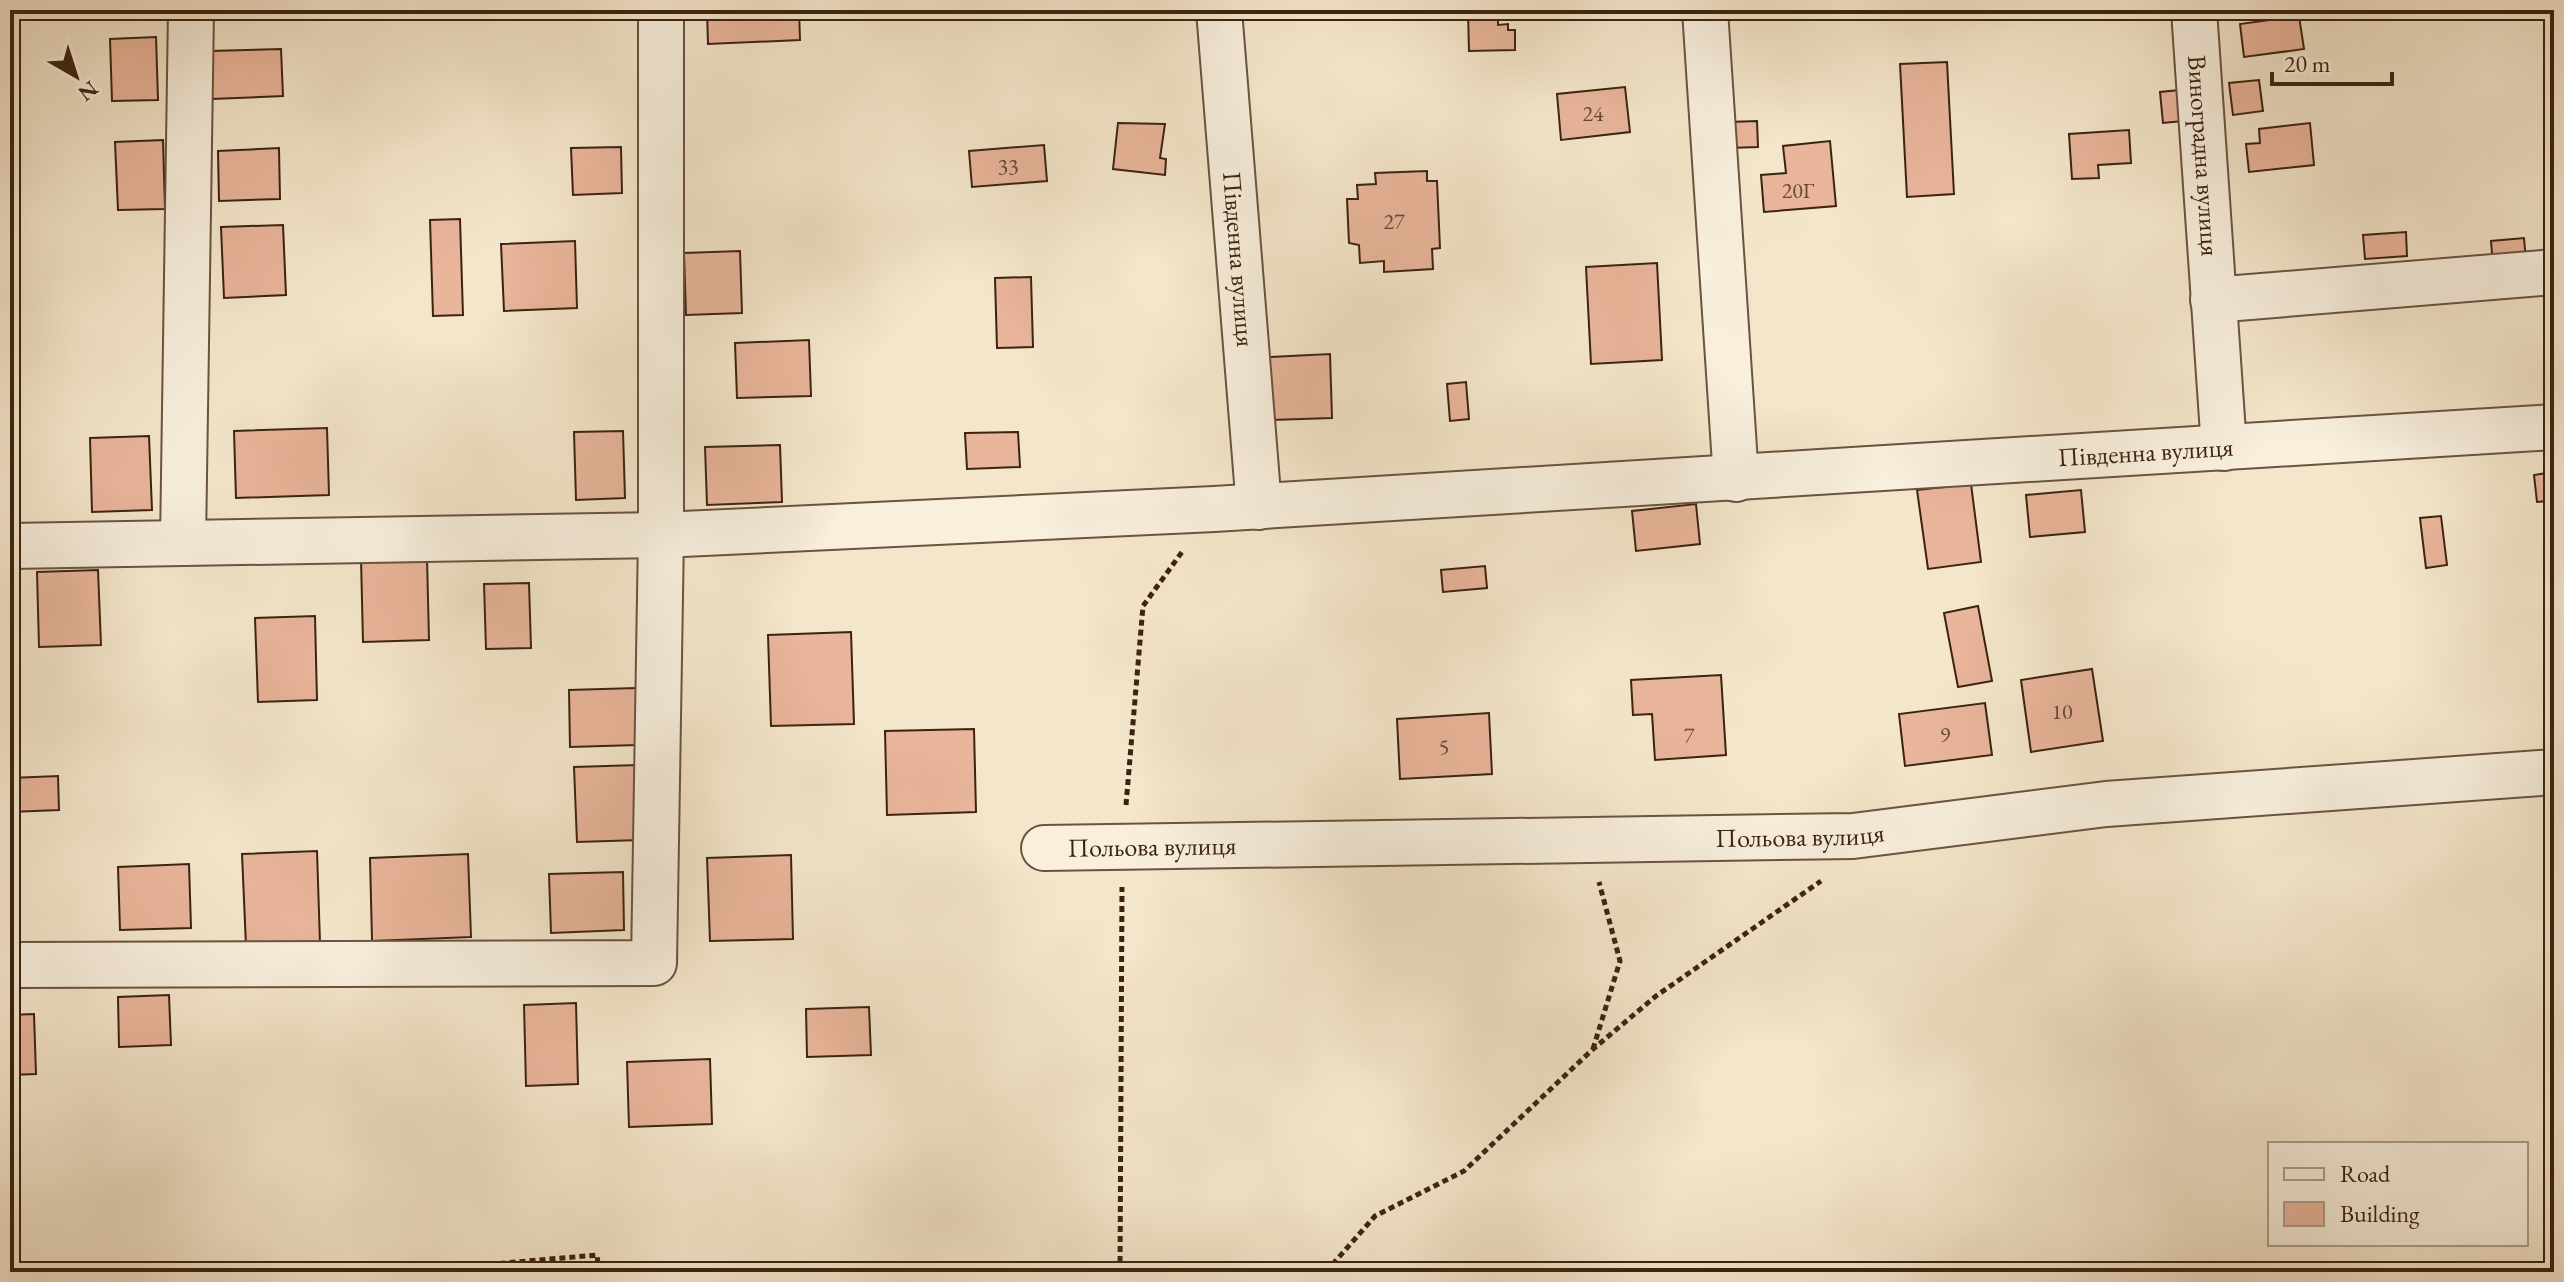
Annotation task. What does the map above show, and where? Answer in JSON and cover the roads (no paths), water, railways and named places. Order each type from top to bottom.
[{"type":"street","points":[[183,543],[191,10]]},
{"type":"street","points":[[10,965],[654,963],[661,535],[661,10]]},
{"type":"street","name":"Південна вулиця","points":[[1219,10],[1259,507]]},
{"type":"street","points":[[1705,10],[1736,479]]},
{"type":"street","name":"Виноградна вулиця","points":[[2194,10],[2224,448]]},
{"type":"street","points":[[2213,300],[2554,272]]},
{"type":"street","name":"Південна вулиця","points":[[10,546],[661,535],[1259,507],[2554,427]]},
{"type":"street","name":"Польова вулиця","points":[[1044,848],[1589,842],[1865,835],[2106,804],[2554,772]]}]
